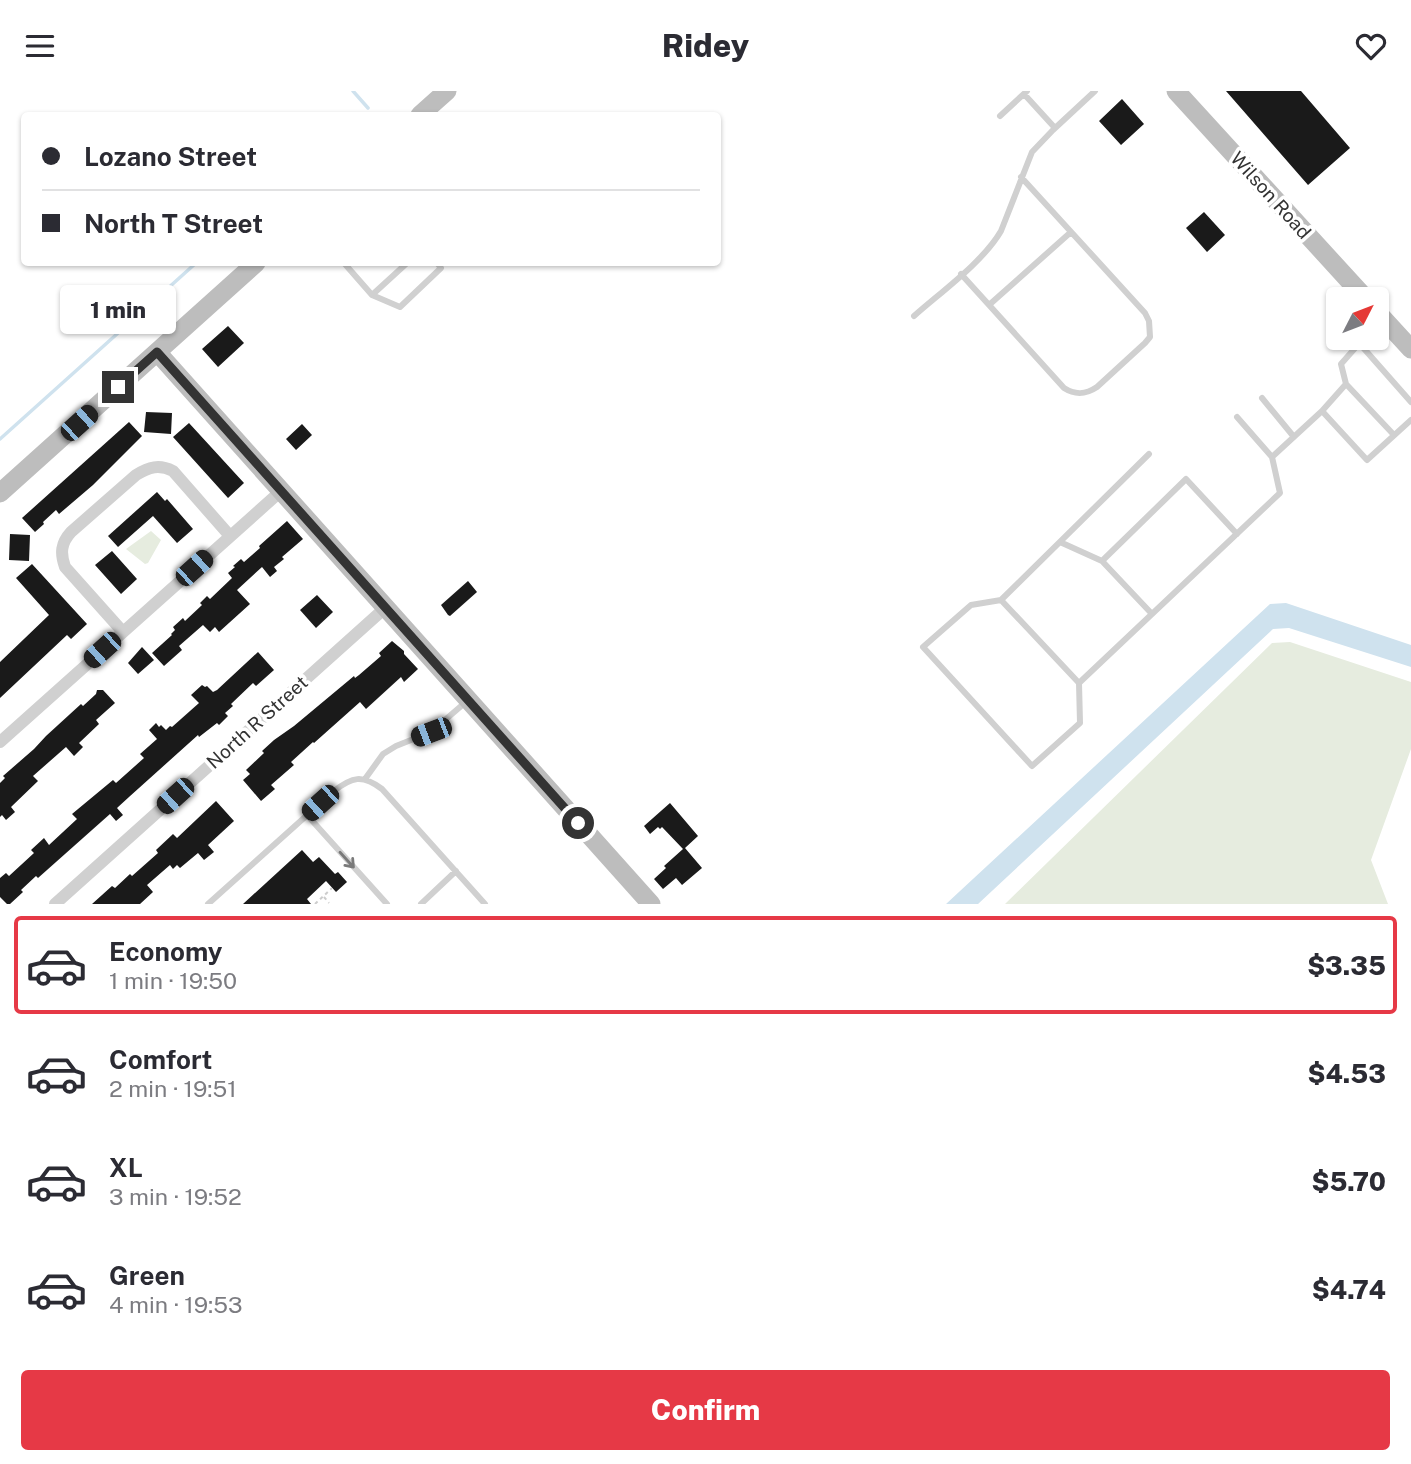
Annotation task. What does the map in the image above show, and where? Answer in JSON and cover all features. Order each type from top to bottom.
[{"type":"street","points":[[423,112],[447,91]]},
{"type":"street","name":"Wilson Road","points":[[1176,91],[1355,287]]},
{"type":"street","points":[[0,493],[253,266]]},
{"type":"street","points":[[1390,329],[1411,349]]},
{"type":"street","points":[[157,352],[650,904]]},
{"type":"street","points":[[123,632],[65,567],[61,549],[71,532],[136,475],[155,466],[173,471],[229,536]]},
{"type":"street","points":[[0,742],[281,491]]},
{"type":"street","name":"North R Street","points":[[55,904],[386,608]]},
{"type":"lane","points":[[914,316],[995,242],[1032,152],[1095,91]]},
{"type":"lane","points":[[1000,116],[1026,92],[1055,128]]},
{"type":"lane","points":[[961,274],[1063,387],[1071,392],[1089,393],[1150,337],[1149,321],[1145,313],[1021,177]]},
{"type":"lane","points":[[989,305],[1071,232]]},
{"type":"lane","points":[[347,266],[372,295],[400,307],[442,268],[440,266]]},
{"type":"lane","points":[[372,295],[404,266]]},
{"type":"lane","points":[[1354,350],[1341,364],[1346,384],[1395,435]]},
{"type":"lane","points":[[1369,350],[1411,402]]},
{"type":"lane","points":[[1272,457],[1322,411],[1346,384]]},
{"type":"lane","points":[[1262,398],[1294,437]]},
{"type":"lane","points":[[1322,411],[1367,460],[1411,420]]},
{"type":"lane","points":[[1079,683],[1280,493],[1272,457],[1237,418]]},
{"type":"lane","points":[[1001,600],[1079,683],[1080,723],[1032,766],[923,647],[971,605],[1001,600],[1149,454]]},
{"type":"lane","points":[[1102,561],[1186,479],[1237,534]]},
{"type":"lane","points":[[1060,542],[1102,561],[1152,614]]},
{"type":"lane","points":[[365,779],[383,754],[431,732],[468,700]]},
{"type":"lane","points":[[208,904],[341,786],[356,778],[365,779],[382,789],[485,904]]},
{"type":"lane","points":[[307,815],[387,904]]},
{"type":"lane","points":[[421,904],[456,871]]},
{"type":"path","points":[[315,904],[332,888]]},
{"type":"path","points":[[323,897],[329,903]]},
{"type":"shaded area","points":[[151,531],[161,540],[145,564],[126,549]]},
{"type":"shaded area","points":[[1290,642],[1411,682],[1411,749],[1371,860],[1388,904],[1005,904],[1272,643]]},
{"type":"water","points":[[1286,603],[1411,645],[1411,667],[1289,628],[1273,629],[978,904],[946,904],[1270,604]]},
{"type":"building","points":[[1226,91],[1301,91],[1350,148],[1308,185]]},
{"type":"building","points":[[1122,99],[1144,124],[1121,145],[1099,121]]},
{"type":"building","points":[[1204,212],[1225,235],[1207,252],[1186,228]]},
{"type":"building","points":[[228,326],[244,343],[218,367],[202,349]]},
{"type":"building","points":[[146,412],[172,413],[171,434],[144,432]]},
{"type":"building","points":[[129,422],[142,436],[93,485],[59,514],[56,510],[35,532],[22,518]]},
{"type":"building","points":[[189,423],[244,483],[228,498],[173,437]]},
{"type":"building","points":[[302,424],[312,435],[296,450],[286,439]]},
{"type":"building","points":[[157,492],[165,501],[167,499],[193,529],[177,543],[153,516],[118,547],[108,536]]},
{"type":"building","points":[[287,521],[303,539],[282,557],[284,559],[274,567],[277,571],[270,577],[262,567],[237,590],[250,604],[219,632],[215,627],[210,632],[203,625],[179,646],[182,650],[164,666],[152,653],[172,635],[175,630],[173,627],[183,618],[185,621],[202,605],[200,603],[207,596],[210,599],[232,578],[228,573],[235,567],[233,566],[241,559],[244,562]]},
{"type":"building","points":[[10,534],[30,535],[29,561],[9,560]]},
{"type":"building","points":[[112,551],[137,579],[121,594],[95,565]]},
{"type":"building","points":[[32,564],[87,624],[71,639],[67,635],[0,698],[0,662],[49,615],[16,578]]},
{"type":"building","points":[[468,581],[477,592],[448,615],[441,605]]},
{"type":"building","points":[[317,595],[333,612],[316,628],[300,610]]},
{"type":"building","points":[[392,641],[418,669],[404,682],[401,677],[366,709],[360,702],[291,762],[294,765],[271,785],[275,789],[261,801],[243,780],[250,774],[246,770],[274,740],[381,656],[379,653]]},
{"type":"building","points":[[142,647],[154,660],[138,674],[128,663]]},
{"type":"building","points":[[258,652],[274,670],[256,686],[253,683],[231,704],[233,706],[225,713],[228,716],[219,725],[217,723],[199,737],[198,735],[117,808],[123,815],[116,821],[110,814],[38,878],[36,876],[10,904],[0,897],[0,878],[6,873],[9,876],[34,853],[31,850],[44,838],[49,845],[77,819],[72,814],[113,780],[116,783],[144,758],[140,754],[157,739],[149,730],[156,723],[166,730],[172,727],[199,703],[191,695],[202,685],[213,692],[217,690]]},
{"type":"building","points":[[97,690],[103,690],[115,703],[96,720],[99,724],[79,743],[83,747],[74,756],[66,747],[33,776],[38,781],[11,807],[15,812],[6,820],[2,815],[0,817],[0,783],[5,778],[3,776],[81,704],[83,706]]},
{"type":"building","points":[[216,801],[234,821],[208,845],[214,852],[204,860],[198,853],[180,868],[177,865],[173,869],[170,865],[147,885],[153,892],[140,904],[92,904],[112,886],[115,888],[130,874],[132,876],[158,853],[156,850],[173,834],[177,838]]},
{"type":"building","points":[[670,803],[698,836],[685,848],[702,868],[682,885],[676,878],[663,889],[654,879],[683,849],[662,827],[650,834],[644,826]]},
{"type":"building","points":[[302,850],[313,862],[319,857],[347,882],[336,892],[326,881],[307,899],[311,904],[243,904]]},
{"type":"waterway","points":[[353,91],[368,108]]},
{"type":"waterway","points":[[0,439],[193,266]]},
{"type":"route","points":[[118,387],[157,352],[578,823]]}]
